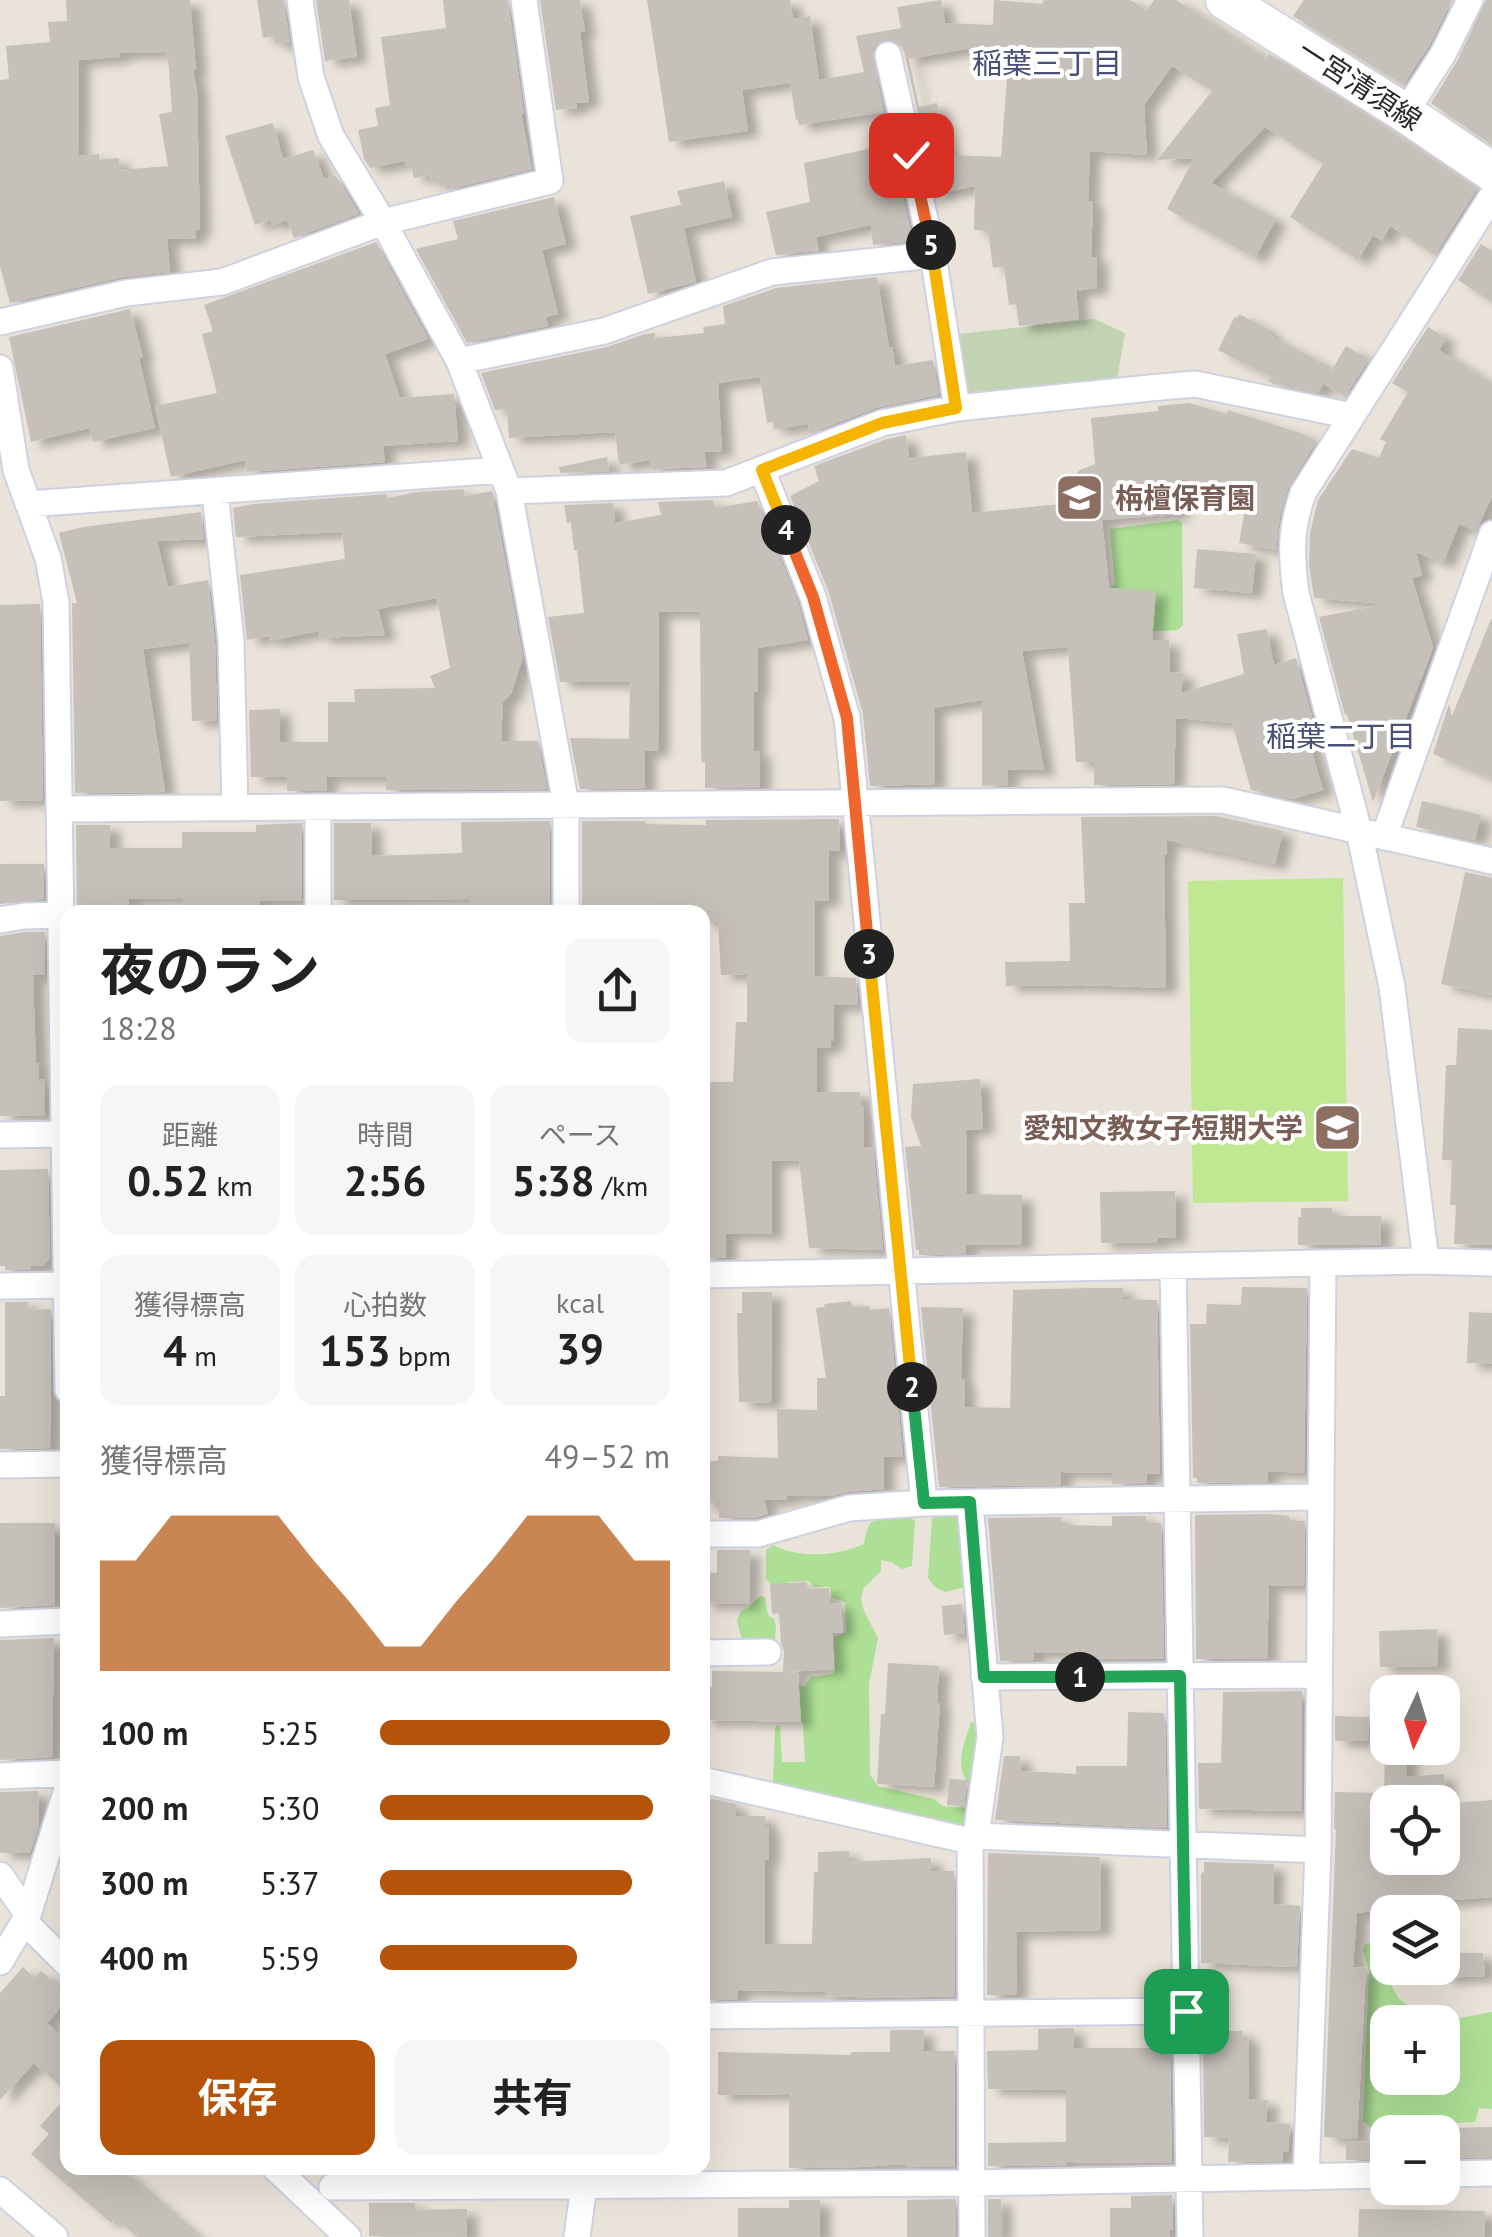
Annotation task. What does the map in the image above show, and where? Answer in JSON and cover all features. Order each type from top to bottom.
[{"type":"main road","name":"一宮清須線","points":[[1225,0],[1492,172]]},
{"type":"street","points":[[300,0],[311,77],[331,136],[384,222],[458,361],[505,481],[566,805],[566,905]]},
{"type":"street","points":[[0,322],[126,293],[222,282],[384,222],[550,181],[524,0]]},
{"type":"street","points":[[1405,113],[1443,54],[1470,0]]},
{"type":"street","points":[[888,55],[934,255],[956,408]]},
{"type":"street","points":[[1426,1261],[1392,987],[1359,831],[1296,593],[1292,558],[1294,518],[1304,493],[1492,196]]},
{"type":"street","points":[[458,361],[604,331],[772,272],[934,255]]},
{"type":"street","points":[[0,368],[8,472],[28,504],[48,558],[56,602],[61,905]]},
{"type":"street","points":[[28,504],[505,481],[726,484],[882,423],[956,408],[1195,384],[1352,416]]},
{"type":"street","points":[[762,470],[813,597],[847,718],[924,1503]]},
{"type":"street","points":[[215,492],[231,641],[236,808]]},
{"type":"street","points":[[1384,837],[1492,534]]},
{"type":"street","points":[[59,810],[1223,800],[1492,860]]},
{"type":"street","points":[[318,807],[318,905]]},
{"type":"street","points":[[0,920],[60,916]]},
{"type":"street","points":[[0,1134],[60,1126]]},
{"type":"street","points":[[1306,2177],[1318,1850],[1323,1263]]},
{"type":"street","points":[[710,1275],[1492,1263]]},
{"type":"street","points":[[1173,1266],[1190,2237]]},
{"type":"street","points":[[0,1286],[60,1285]]},
{"type":"street","points":[[0,1465],[60,1464]]},
{"type":"street","points":[[710,1534],[758,1534],[849,1508],[924,1503],[1321,1497]]},
{"type":"street","points":[[970,1502],[990,1738],[973,1838],[972,2237]]},
{"type":"street","points":[[0,1624],[60,1621]]},
{"type":"street","points":[[710,1653],[768,1652]]},
{"type":"street","points":[[984,1677],[1320,1676]]},
{"type":"street","points":[[0,1776],[60,1772]]},
{"type":"street","points":[[710,1782],[973,1838],[1318,1850]]},
{"type":"street","points":[[0,1962],[26,1918],[60,1811]]},
{"type":"street","points":[[0,1875],[26,1918],[60,1956]]},
{"type":"street","points":[[710,2016],[1186,2011]]},
{"type":"street","points":[[1460,2174],[1492,2173]]},
{"type":"street","points":[[282,2175],[321,2222],[348,2237]]},
{"type":"street","points":[[321,2222],[332,2177],[584,2176],[972,2183],[1370,2175]]},
{"type":"street","points":[[577,2237],[584,2176]]},
{"type":"street","points":[[0,2190],[55,2237]]},
{"type":"green space","points":[[1094,319],[1125,333],[1117,380],[960,395],[950,335]]},
{"type":"green space","points":[[1178,520],[1182,523],[1183,625],[1178,630],[1122,633],[1108,590],[1115,584],[1110,529]]},
{"type":"green space","points":[[1343,878],[1348,1201],[1193,1203],[1188,881]]},
{"type":"green space","points":[[952,1514],[959,1518],[966,1587],[945,1592],[928,1578],[932,1519]]},
{"type":"green space","points":[[902,1515],[915,1522],[912,1566],[902,1569],[881,1560],[881,1571],[864,1588],[861,1598],[878,1638],[869,1684],[870,1775],[878,1786],[934,1799],[943,1806],[966,1808],[969,1785],[962,1770],[962,1754],[971,1722],[978,1723],[982,1739],[969,1821],[956,1832],[773,1784],[777,1725],[782,1762],[805,1762],[803,1724],[790,1722],[794,1686],[805,1686],[811,1677],[835,1671],[834,1637],[846,1632],[845,1602],[832,1598],[830,1587],[814,1587],[809,1581],[788,1582],[784,1589],[772,1587],[766,1578],[766,1550],[773,1545],[806,1554],[842,1551],[864,1544],[871,1522]]},
{"type":"green space","points":[[760,1596],[765,1597],[768,1615],[776,1625],[775,1642],[743,1643],[737,1621],[741,1611]]},
{"type":"green space","points":[[1370,1943],[1370,1985],[1391,1985],[1408,2005],[1370,2005],[1370,2095],[1460,2095],[1460,2018],[1492,2012],[1492,2109],[1479,2108],[1475,2122],[1460,2123],[1460,2115],[1370,2115],[1370,2127],[1363,2121],[1369,1970],[1363,1950]]},
{"type":"building","points":[[66,0],[190,0],[197,91],[200,230],[195,230],[196,239],[167,239],[170,272],[123,277],[10,303],[0,267],[0,80],[9,79],[6,46],[50,42],[48,22],[67,21]],"holes":[[[165,52],[172,112],[159,114],[168,166],[120,170],[119,158],[99,160],[99,154],[78,156],[79,60],[120,57],[120,53]]]},
{"type":"building","points":[[257,0],[284,0],[290,42],[275,44],[274,36],[263,38]]},
{"type":"building","points":[[316,0],[349,0],[357,57],[325,61]]},
{"type":"building","points":[[443,0],[508,0],[521,114],[532,169],[446,190],[443,180],[431,183],[429,175],[414,178],[411,165],[406,166],[405,161],[370,168],[364,159],[358,130],[378,126],[375,108],[390,105],[381,37],[446,28]]},
{"type":"building","points":[[540,0],[580,0],[589,102],[576,103],[577,108],[556,110]]},
{"type":"building","points":[[647,0],[790,0],[793,19],[810,16],[819,80],[864,72],[856,36],[901,28],[897,7],[941,0],[945,23],[993,25],[994,0],[1042,4],[1044,0],[1130,0],[1147,10],[1154,0],[1176,0],[1266,58],[1269,54],[1349,104],[1477,189],[1435,255],[1390,226],[1382,241],[1373,235],[1358,260],[1290,217],[1323,164],[1265,127],[1211,183],[1276,219],[1255,258],[1167,209],[1194,158],[1157,160],[1212,91],[1172,66],[1144,105],[1147,155],[1090,151],[1088,201],[1093,201],[1091,257],[1097,257],[1097,288],[1076,291],[1079,319],[1019,326],[1016,304],[1009,305],[1004,266],[993,268],[988,231],[974,230],[975,186],[936,194],[904,51],[892,39],[884,39],[872,51],[884,112],[799,125],[790,83],[742,90],[748,131],[669,142]],"holes":[[[965,49],[1009,51],[1001,157],[948,155],[937,103],[919,107],[909,59]]]},
{"type":"building","points":[[1304,0],[1452,0],[1429,46],[1403,85],[1293,16]]},
{"type":"building","points":[[1486,0],[1492,0],[1492,145],[1431,103],[1457,61]]},
{"type":"building","points":[[273,123],[283,159],[313,150],[324,179],[336,176],[359,214],[294,238],[287,220],[255,225],[225,136]]},
{"type":"building","points":[[889,135],[913,241],[873,245],[871,225],[816,237],[819,251],[776,255],[766,212],[810,202],[804,163],[891,144]]},
{"type":"building","points":[[724,181],[732,217],[684,228],[696,282],[648,294],[630,216],[681,205],[677,191]]},
{"type":"building","points":[[554,197],[566,244],[542,250],[558,314],[546,317],[548,326],[467,343],[416,249],[458,239],[453,221]]},
{"type":"building","points":[[376,242],[428,339],[385,354],[400,398],[454,394],[458,441],[383,446],[385,462],[247,472],[245,460],[171,477],[155,406],[217,393],[202,334],[213,331],[204,305]]},
{"type":"building","points":[[1481,244],[1492,251],[1492,302],[1458,280]]},
{"type":"building","points":[[877,277],[895,366],[933,360],[939,395],[876,408],[809,434],[808,424],[774,429],[773,422],[767,423],[760,377],[718,383],[722,451],[704,452],[707,467],[652,469],[650,460],[619,465],[615,432],[509,438],[507,409],[495,410],[481,373],[607,347],[645,334],[655,333],[655,338],[704,333],[703,327],[725,324],[723,306],[776,288]]},
{"type":"building","points":[[130,309],[155,428],[93,442],[90,428],[31,442],[9,337]]},
{"type":"building","points":[[1239,314],[1332,368],[1318,393],[1274,384],[1268,381],[1271,377],[1218,350]]},
{"type":"building","points":[[1428,327],[1446,338],[1439,350],[1492,383],[1492,496],[1476,531],[1459,524],[1443,563],[1416,552],[1422,575],[1412,578],[1433,648],[1373,802],[1319,617],[1385,604],[1314,598],[1310,533],[1318,500],[1352,449],[1379,458],[1386,442],[1380,439],[1408,392],[1392,383]]},
{"type":"building","points":[[1346,346],[1369,359],[1345,397],[1324,384]]},
{"type":"building","points":[[1189,403],[1227,414],[1228,410],[1297,432],[1315,444],[1288,488],[1276,550],[1239,543],[1247,498],[1182,479],[1178,514],[1102,520],[1109,588],[1156,591],[1152,640],[1169,640],[1170,672],[1184,673],[1181,693],[1244,674],[1237,634],[1267,629],[1274,665],[1296,658],[1314,724],[1305,727],[1323,790],[1292,799],[1251,790],[1232,723],[1176,718],[1174,784],[1094,785],[1094,762],[1076,762],[1068,647],[1022,651],[1044,770],[1008,770],[1008,785],[982,786],[982,700],[934,708],[935,784],[870,786],[863,714],[829,593],[790,496],[819,481],[814,466],[906,435],[909,458],[966,452],[972,513],[1070,503],[1072,478],[1095,464],[1091,418],[1158,411],[1158,406]]},
{"type":"building","points":[[607,457],[609,471],[560,473],[559,467]]},
{"type":"building","points":[[464,489],[465,496],[492,491],[523,657],[511,694],[503,702],[501,741],[538,741],[547,789],[386,790],[386,777],[326,777],[327,791],[287,791],[287,777],[251,777],[249,710],[280,709],[280,742],[328,742],[328,702],[355,702],[354,689],[435,688],[430,676],[450,668],[437,598],[378,609],[385,635],[320,638],[319,631],[270,641],[269,636],[247,640],[240,575],[345,559],[342,532],[236,537],[233,508]]},
{"type":"building","points":[[713,500],[715,508],[757,501],[798,602],[808,640],[758,648],[754,751],[760,751],[760,787],[705,788],[700,612],[659,612],[658,751],[645,751],[645,788],[580,789],[570,738],[629,739],[630,682],[560,682],[548,617],[584,613],[577,550],[574,551],[571,522],[567,523],[564,505],[613,503],[615,523],[661,515],[658,502]]},
{"type":"building","points":[[201,512],[204,539],[157,541],[168,587],[208,580],[215,642],[217,720],[192,721],[189,643],[143,649],[165,792],[75,793],[72,603],[77,603],[59,533]]},
{"type":"building","points":[[1197,549],[1256,554],[1252,593],[1194,588]]},
{"type":"building","points":[[40,604],[43,800],[0,801],[0,605]]},
{"type":"building","points":[[1491,619],[1492,778],[1433,754],[1449,704],[1452,716]]},
{"type":"building","points":[[1422,801],[1481,815],[1475,840],[1416,827]]},
{"type":"building","points":[[1216,816],[1283,831],[1275,864],[1167,840],[1166,988],[1006,986],[1005,962],[1070,961],[1069,903],[1085,903],[1081,817]]},
{"type":"building","points":[[839,819],[840,851],[829,851],[829,901],[815,901],[815,976],[856,978],[858,1005],[834,1005],[831,1048],[817,1048],[817,1092],[860,1092],[864,1147],[873,1147],[883,1250],[809,1248],[799,1160],[772,1161],[772,1234],[726,1234],[726,1258],[710,1258],[710,1082],[733,1082],[736,1022],[747,1022],[747,974],[721,975],[718,922],[710,922],[710,905],[582,905],[582,821],[706,825],[706,820]]},
{"type":"building","points":[[550,821],[550,905],[469,905],[469,899],[334,900],[334,823],[371,823],[372,856],[462,853],[461,822]]},
{"type":"building","points":[[302,823],[302,901],[184,905],[183,898],[129,899],[129,905],[77,905],[76,825],[110,825],[110,848],[182,848],[182,832],[256,832],[256,825]]},
{"type":"building","points":[[0,864],[44,864],[44,899],[0,904]]},
{"type":"building","points":[[1465,872],[1492,878],[1492,995],[1441,984]]},
{"type":"building","points":[[45,932],[45,975],[33,975],[36,1063],[38,1079],[44,1079],[45,1115],[0,1116],[0,936]]},
{"type":"building","points":[[1458,1028],[1492,1030],[1492,1245],[1454,1244],[1456,1205],[1450,1205],[1452,1160],[1442,1160],[1446,1065],[1456,1065]]},
{"type":"building","points":[[980,1079],[983,1129],[966,1130],[967,1194],[1022,1195],[1022,1244],[966,1245],[966,1254],[919,1255],[905,1147],[921,1146],[911,1117],[913,1084]]},
{"type":"building","points":[[48,1169],[50,1259],[31,1269],[5,1270],[5,1266],[0,1266],[0,1170]]},
{"type":"building","points":[[1175,1191],[1176,1238],[1101,1243],[1100,1192]]},
{"type":"building","points":[[1301,1208],[1332,1208],[1332,1216],[1381,1216],[1381,1245],[1298,1245]]},
{"type":"building","points":[[1242,1287],[1307,1288],[1304,1473],[1268,1471],[1268,1482],[1197,1483],[1197,1478],[1193,1478],[1190,1324],[1206,1324],[1207,1304],[1241,1305]]},
{"type":"building","points":[[1123,1288],[1123,1299],[1157,1300],[1160,1474],[1147,1474],[1147,1483],[1112,1484],[1112,1473],[1061,1472],[1061,1485],[939,1487],[921,1307],[963,1308],[961,1379],[965,1407],[1010,1408],[1013,1290]]},
{"type":"building","points":[[742,1292],[772,1292],[771,1403],[739,1402],[737,1313],[742,1313]]},
{"type":"building","points":[[851,1301],[852,1307],[889,1308],[903,1457],[884,1457],[884,1489],[764,1500],[768,1514],[719,1518],[719,1503],[710,1503],[710,1461],[718,1461],[718,1456],[778,1458],[777,1409],[817,1410],[817,1378],[826,1378],[816,1308],[825,1307],[824,1304]]},
{"type":"building","points":[[5,1302],[28,1302],[28,1310],[51,1309],[50,1448],[0,1449],[0,1396],[5,1396]]},
{"type":"building","points":[[1469,1312],[1492,1313],[1492,1364],[1467,1363]]},
{"type":"building","points":[[1268,1514],[1305,1521],[1304,1586],[1269,1585],[1267,1659],[1196,1659],[1195,1515]]},
{"type":"building","points":[[1112,1516],[1146,1516],[1146,1523],[1161,1523],[1164,1659],[1086,1658],[1085,1653],[1034,1652],[1034,1660],[1000,1661],[988,1518],[1061,1517],[1061,1525],[1112,1526]]},
{"type":"building","points":[[0,1523],[55,1523],[55,1605],[0,1608]]},
{"type":"building","points":[[717,1550],[750,1550],[749,1604],[710,1603],[710,1573],[717,1573]]},
{"type":"building","points":[[807,1582],[808,1589],[829,1588],[830,1604],[841,1603],[843,1632],[832,1633],[834,1669],[786,1672],[798,1673],[801,1722],[710,1720],[712,1671],[783,1672],[779,1613],[772,1614],[770,1584]]},
{"type":"building","points":[[962,1604],[965,1633],[944,1635],[942,1606]]},
{"type":"building","points":[[1437,1629],[1438,1666],[1380,1667],[1379,1631]]},
{"type":"building","points":[[54,1638],[52,1757],[0,1760],[0,1640]]},
{"type":"building","points":[[888,1663],[939,1666],[934,1787],[877,1784]]},
{"type":"building","points":[[1302,1691],[1302,1811],[1199,1809],[1198,1763],[1221,1763],[1223,1692]]},
{"type":"building","points":[[1128,1712],[1163,1713],[1165,1718],[1167,1828],[995,1820],[1004,1756],[1020,1756],[1021,1771],[1076,1774],[1076,1766],[1127,1766]]},
{"type":"building","points":[[1335,1716],[1369,1717],[1369,1741],[1335,1741]]},
{"type":"building","points":[[1385,1765],[1406,1765],[1406,1777],[1444,1774],[1445,1785],[1384,1785]]},
{"type":"building","points":[[949,1779],[967,1780],[964,1806],[947,1805]]},
{"type":"building","points":[[38,1791],[39,1826],[30,1853],[0,1853],[0,1792]]},
{"type":"building","points":[[1335,1792],[1370,1793],[1370,1875],[1460,1875],[1460,1803],[1492,1800],[1492,1897],[1370,1895],[1370,1911],[1357,1913],[1353,1967],[1366,1968],[1357,2139],[1324,2137]]},
{"type":"building","points":[[710,1799],[736,1804],[736,1816],[765,1816],[765,1826],[769,1826],[765,1944],[812,1944],[818,1852],[849,1851],[849,1862],[931,1858],[931,1871],[954,1871],[955,1996],[889,1998],[738,1990],[738,1999],[710,2000]]},
{"type":"building","points":[[988,1853],[1100,1857],[1101,1930],[1016,1932],[1017,1995],[987,1995]]},
{"type":"building","points":[[1204,1862],[1274,1864],[1273,1904],[1300,1906],[1297,1967],[1201,1963]]},
{"type":"building","points":[[1460,1953],[1483,1953],[1485,1976],[1460,1977]]},
{"type":"building","points":[[23,1967],[35,1978],[41,1971],[56,1984],[60,2009],[47,2023],[60,2035],[60,2086],[34,2063],[0,2100],[0,1993]]},
{"type":"building","points":[[1074,2028],[1074,2048],[1170,2048],[1172,2163],[1067,2159],[1066,2165],[988,2166],[988,2143],[1066,2142],[1066,2090],[988,2089],[987,2051],[1038,2050],[1038,2029]]},
{"type":"building","points":[[890,2030],[924,2030],[923,2051],[955,2051],[955,2167],[906,2164],[789,2168],[789,2094],[718,2095],[718,2052],[890,2052]]},
{"type":"building","points":[[1218,2031],[1242,2031],[1242,2036],[1248,2037],[1249,2099],[1268,2100],[1266,2122],[1290,2124],[1288,2152],[1283,2151],[1283,2161],[1228,2162],[1229,2138],[1204,2137],[1203,2037],[1218,2037]]},
{"type":"building","points":[[60,2104],[60,2175],[126,2175],[198,2237],[137,2237],[115,2218],[111,2223],[31,2154],[49,2134],[40,2126]]},
{"type":"building","points":[[1492,2127],[1492,2157],[1460,2158],[1460,2128]]},
{"type":"building","points":[[1370,2141],[1370,2159],[1346,2160],[1346,2142]]},
{"type":"building","points":[[1172,2195],[1170,2237],[1110,2237],[1110,2208],[1131,2208],[1131,2196]]},
{"type":"building","points":[[956,2199],[956,2237],[907,2237],[907,2200]]},
{"type":"building","points":[[988,2199],[1001,2199],[1001,2237],[988,2237]]},
{"type":"building","points":[[789,2200],[820,2200],[820,2237],[738,2237],[738,2208],[789,2208]]},
{"type":"building","points":[[369,2203],[415,2203],[415,2210],[467,2209],[467,2237],[369,2236]]},
{"type":"building","points":[[1359,2209],[1485,2211],[1485,2237],[1358,2237]]},
{"type":"place","name":"栴檀保育園","points":[[1080,498]]},
{"type":"place","name":"愛知文教女子短期大学","points":[[1338,1128]]},
{"type":"district","name":"稲葉三丁目","points":[[1047,64]]},
{"type":"district","name":"稲葉二丁目","points":[[1341,737]]},
{"type":"route","points":[[911,155],[934,255],[956,408],[882,423],[762,470],[813,597],[847,718],[924,1503],[970,1502],[984,1677],[1180,1676],[1186,2011]]}]
